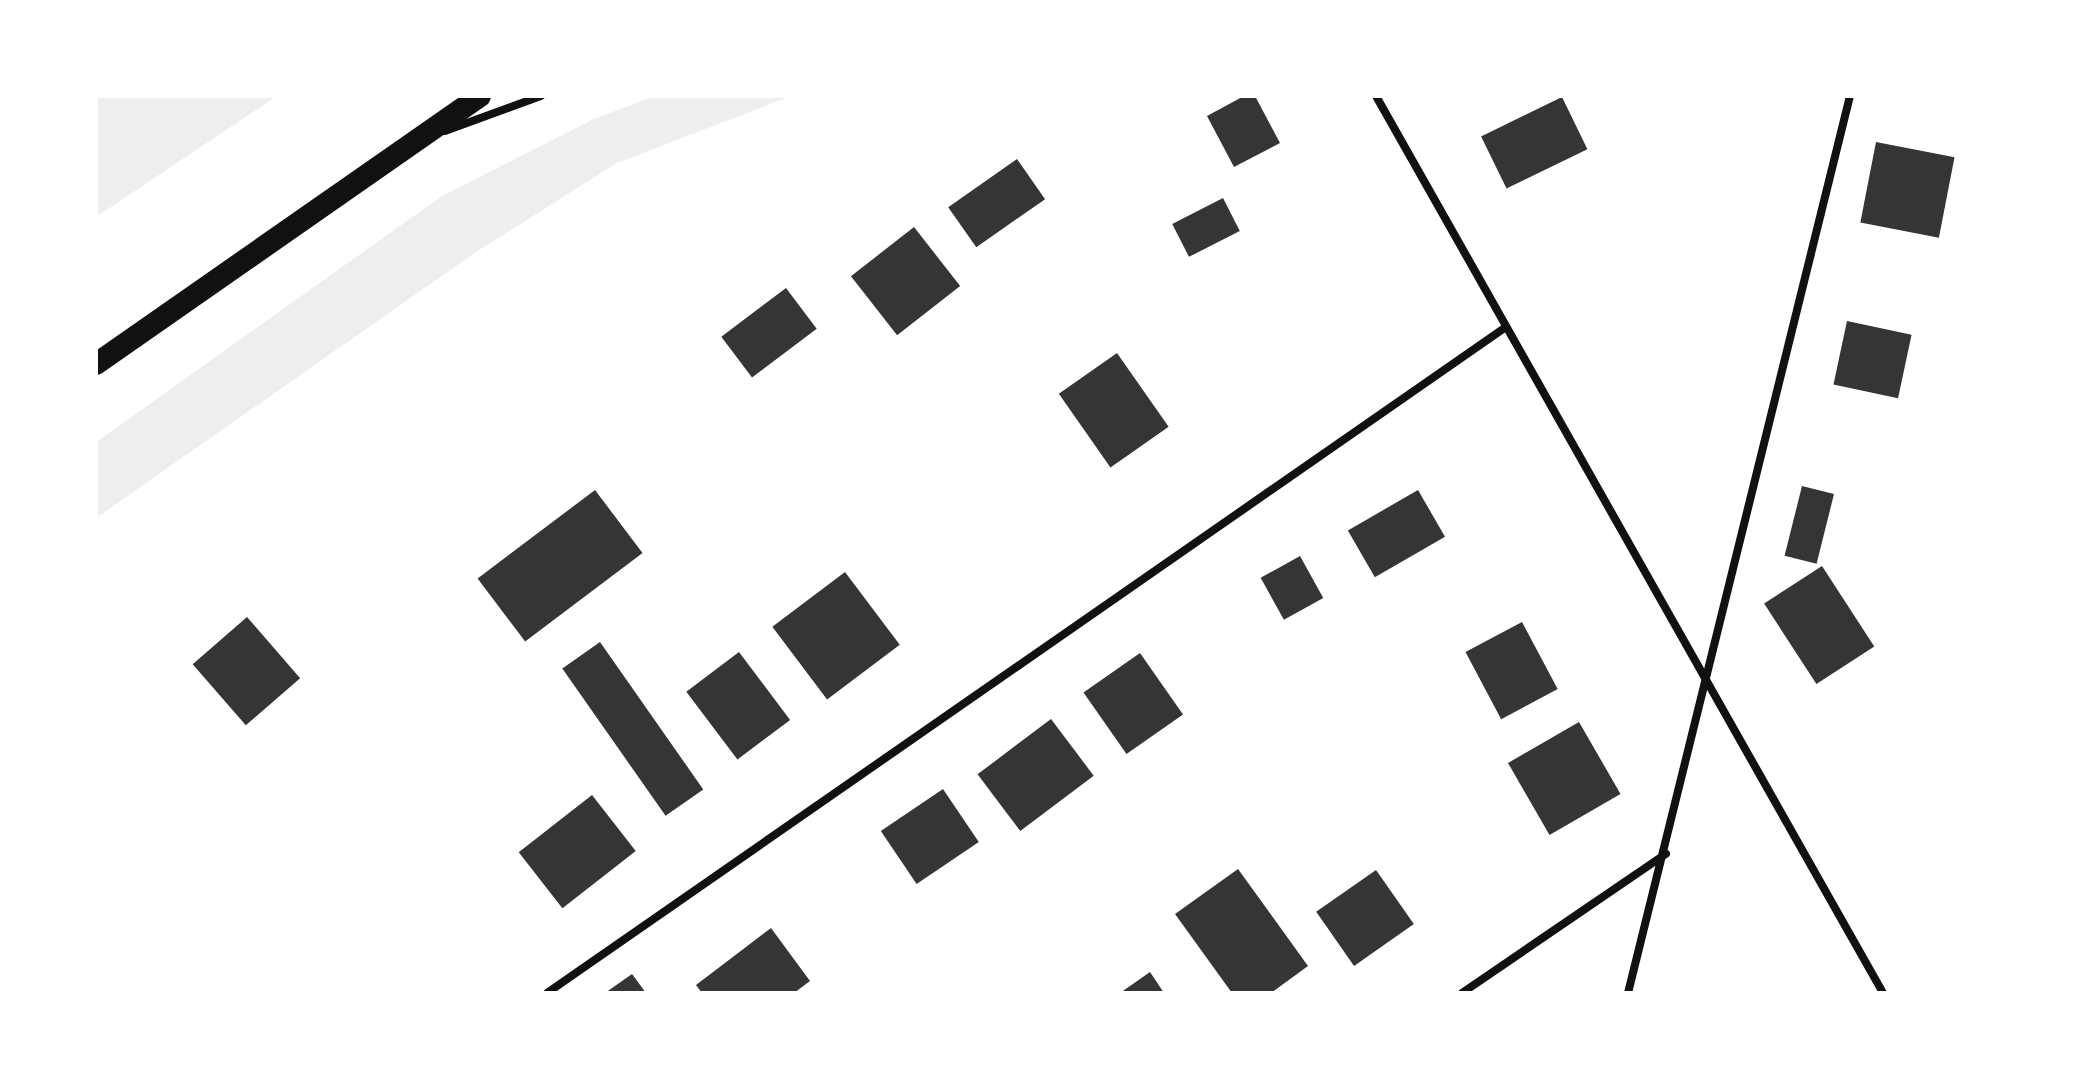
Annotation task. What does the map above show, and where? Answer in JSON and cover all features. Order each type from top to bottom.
[{"type":"highway","points":[[96,364],[480,96]]},
{"type":"street","points":[[414,142],[541,96]]},
{"type":"street","points":[[1376,96],[1503,329],[1883,993]]},
{"type":"street","points":[[1628,993],[1666,854],[1703,675],[1850,96]]},
{"type":"street","points":[[547,993],[1503,329]]},
{"type":"street","points":[[1462,993],[1666,854]]},
{"type":"shaded area","points":[[96,96],[277,96],[96,217]]},
{"type":"shaded area","points":[[655,96],[791,96],[617,163],[476,252],[96,518],[96,442],[442,196],[594,119]]},
{"type":"building","points":[[1244,96],[1255,96],[1280,143],[1234,167],[1207,116]]},
{"type":"building","points":[[1562,97],[1587,149],[1507,189],[1481,136]]},
{"type":"building","points":[[1876,142],[1955,157],[1939,238],[1860,222]]},
{"type":"building","points":[[1017,159],[1045,199],[976,247],[948,207]]},
{"type":"building","points":[[1223,198],[1240,231],[1189,257],[1172,224]]},
{"type":"building","points":[[914,227],[960,286],[897,335],[851,276]]},
{"type":"building","points":[[786,288],[817,329],[752,377],[721,337]]},
{"type":"building","points":[[1847,321],[1912,335],[1898,398],[1833,385]]},
{"type":"building","points":[[1117,353],[1169,427],[1110,467],[1059,394]]},
{"type":"building","points":[[1802,486],[1834,494],[1817,564],[1785,556]]},
{"type":"building","points":[[595,490],[643,553],[525,642],[478,578]]},
{"type":"building","points":[[1418,490],[1445,537],[1375,577],[1348,530]]},
{"type":"building","points":[[1300,556],[1323,598],[1284,620],[1261,578]]},
{"type":"building","points":[[1822,566],[1874,647],[1816,684],[1764,604]]},
{"type":"building","points":[[845,572],[900,645],[827,699],[772,627]]},
{"type":"building","points":[[247,617],[300,678],[246,725],[193,664]]},
{"type":"building","points":[[1522,622],[1558,689],[1501,719],[1465,652]]},
{"type":"building","points":[[600,642],[703,789],[666,816],[562,668]]},
{"type":"building","points":[[739,652],[790,720],[737,760],[686,692]]},
{"type":"building","points":[[1140,653],[1183,714],[1126,754],[1083,693]]},
{"type":"building","points":[[1051,719],[1094,776],[1020,831],[978,774]]},
{"type":"building","points":[[1579,722],[1620,794],[1549,835],[1508,763]]},
{"type":"building","points":[[943,789],[979,842],[917,884],[881,831]]},
{"type":"building","points":[[592,795],[636,851],[562,908],[519,852]]},
{"type":"building","points":[[1238,869],[1308,966],[1271,993],[1232,993],[1175,914]]},
{"type":"building","points":[[1376,870],[1414,924],[1354,966],[1316,912]]},
{"type":"building","points":[[771,928],[810,981],[794,993],[702,993],[696,985]]},
{"type":"building","points":[[1150,972],[1164,993],[1120,993]]},
{"type":"building","points":[[632,974],[646,993],[605,993]]}]
